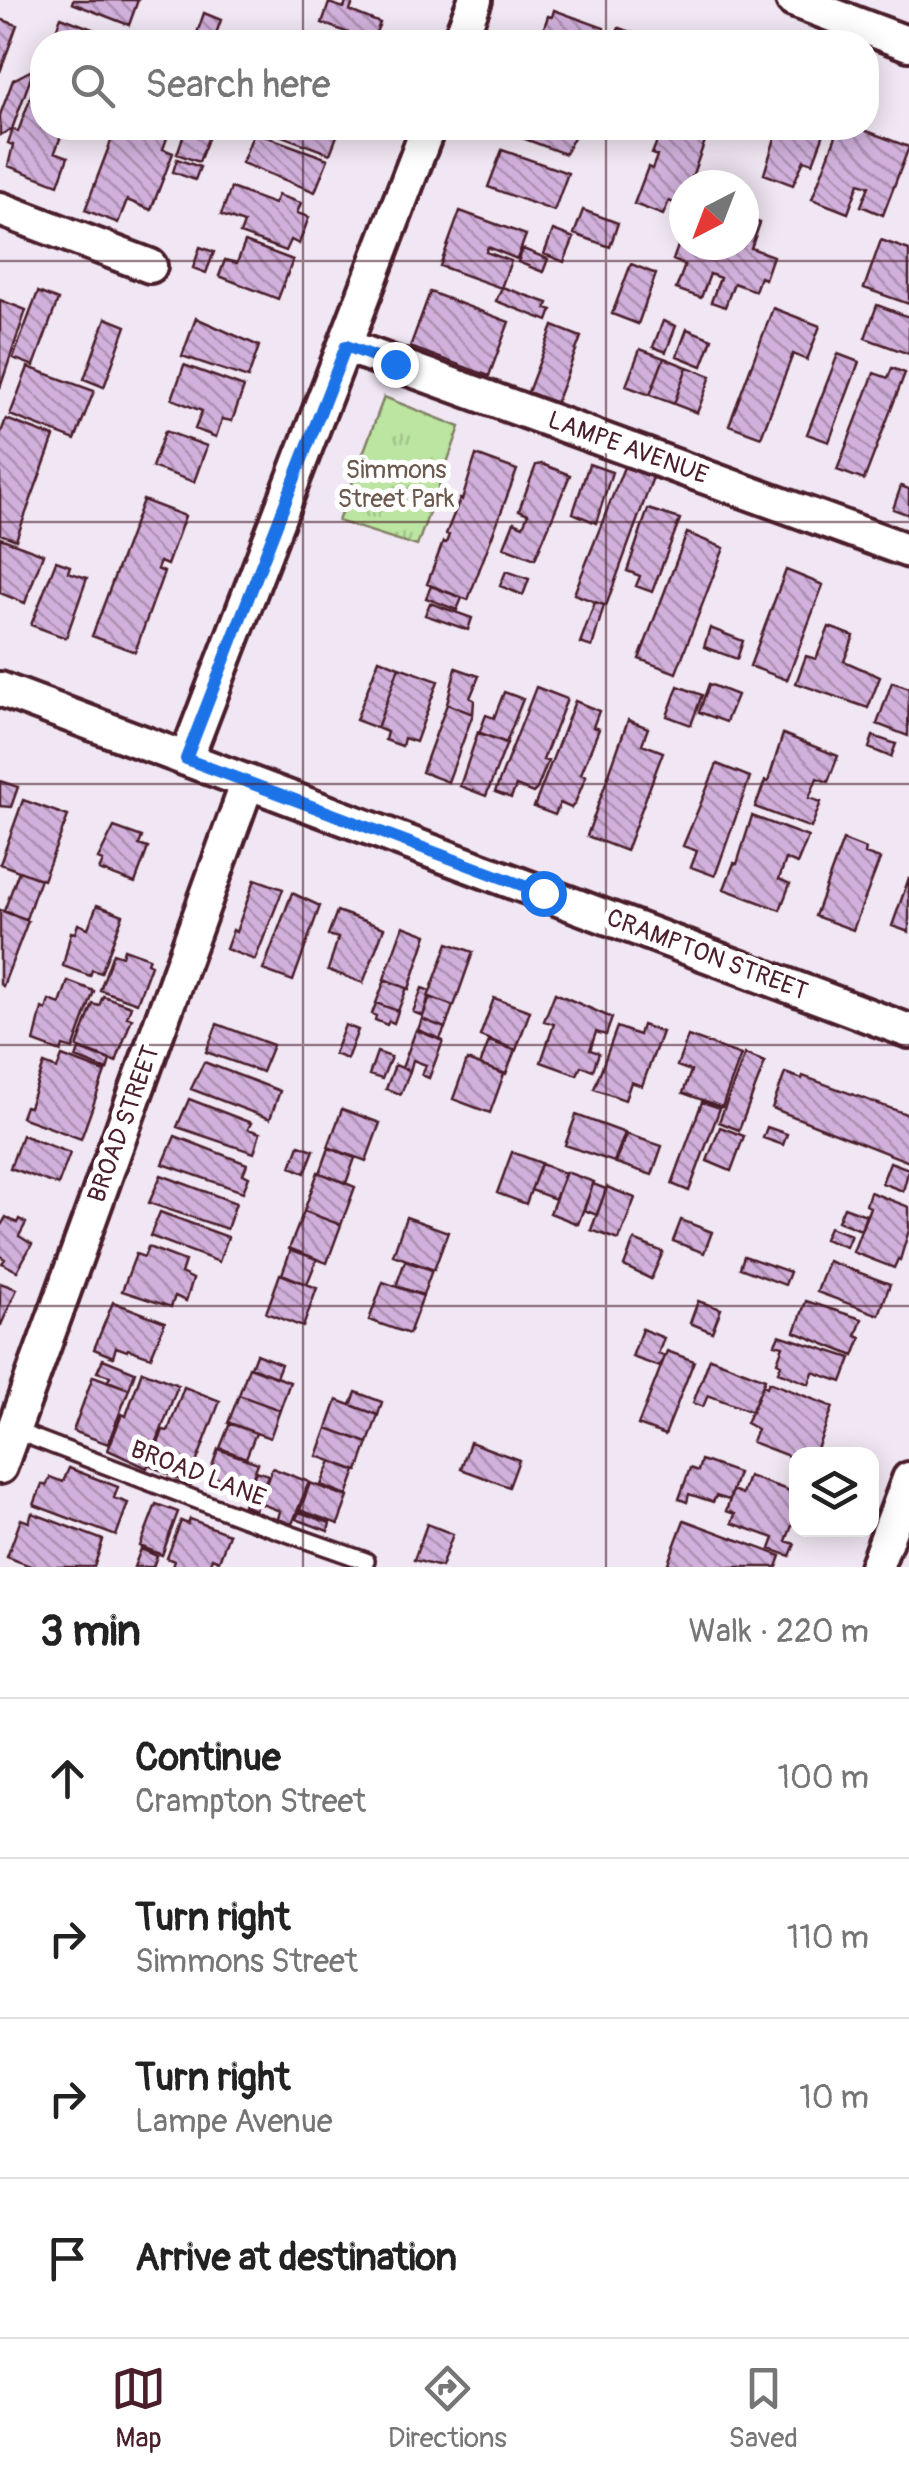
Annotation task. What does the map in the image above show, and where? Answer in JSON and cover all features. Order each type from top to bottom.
[{"type":"street","points":[[464,30],[475,0]]},
{"type":"street","points":[[793,0],[872,30]]},
{"type":"street","points":[[879,33],[909,44]]},
{"type":"street","points":[[186,759],[423,140]]},
{"type":"street","points":[[0,210],[150,266]]},
{"type":"street","name":"LAMPE AVENUE","points":[[346,346],[909,550]]},
{"type":"street","name":"CRAMPTON STREET","points":[[0,689],[909,1031]]},
{"type":"street","name":"BROAD STREET","points":[[0,1467],[248,782]]},
{"type":"street","points":[[876,1567],[909,1479]]},
{"type":"lane","name":"BROAD LANE","points":[[13,1430],[366,1561]]},
{"type":"green space","name":"Simmons Street Park","points":[[384,397],[460,427],[417,546],[338,521]]},
{"type":"building","points":[[138,0],[129,25],[72,3]]},
{"type":"building","points":[[347,0],[354,0],[350,11],[380,23],[377,30],[340,30],[322,23],[329,3],[344,8]]},
{"type":"building","points":[[554,10],[604,30],[543,30],[548,16],[552,17]]},
{"type":"building","points":[[204,13],[221,20],[217,30],[198,30]]},
{"type":"building","points":[[61,17],[95,30],[56,30]]},
{"type":"building","points":[[0,19],[17,25],[0,72]]},
{"type":"building","points":[[30,71],[12,129],[0,135],[0,115],[13,80]]},
{"type":"building","points":[[30,99],[30,140],[60,140],[55,152],[68,157],[58,185],[8,166],[13,145],[8,143],[13,129],[18,132]]},
{"type":"building","points":[[879,136],[909,147],[883,215],[861,206],[869,186],[859,183],[848,213],[812,199],[834,140],[879,140]]},
{"type":"building","points":[[111,140],[166,140],[163,149],[173,153],[151,210],[127,200],[118,223],[85,210]]},
{"type":"building","points":[[182,140],[207,140],[199,162],[177,154]]},
{"type":"building","points":[[251,140],[276,140],[328,159],[315,192],[242,163]]},
{"type":"building","points":[[293,140],[335,140],[330,154]]},
{"type":"building","points":[[528,140],[573,140],[565,154]]},
{"type":"building","points":[[657,140],[705,140],[694,170],[669,170],[669,201],[663,215],[634,204],[648,167],[652,169],[657,156],[652,154]]},
{"type":"building","points":[[774,140],[822,140],[813,163],[804,160],[793,185],[764,174]]},
{"type":"building","points":[[502,150],[568,173],[554,211],[488,187]]},
{"type":"building","points":[[177,159],[200,167],[195,180],[173,172]]},
{"type":"building","points":[[231,188],[274,204],[278,195],[301,203],[297,213],[309,217],[299,244],[291,240],[286,251],[240,234],[244,223],[221,215]]},
{"type":"building","points":[[583,210],[618,223],[610,247],[574,234]]},
{"type":"building","points":[[460,211],[526,235],[517,259],[488,247],[486,252],[511,261],[501,288],[440,266]]},
{"type":"building","points":[[553,230],[574,238],[564,262],[544,254]]},
{"type":"building","points":[[881,240],[909,250],[909,304],[864,288]]},
{"type":"building","points":[[245,242],[293,260],[278,299],[219,276],[225,260],[237,263]]},
{"type":"building","points":[[200,247],[214,252],[206,273],[193,268]]},
{"type":"building","points":[[523,249],[548,259],[543,272],[518,262]]},
{"type":"building","points":[[759,251],[773,256],[765,279],[760,277],[755,291],[734,283],[725,307],[711,302],[720,278],[710,274],[701,298],[676,289],[685,265],[673,260],[759,260]]},
{"type":"building","points":[[631,264],[656,274],[638,324],[612,314]]},
{"type":"building","points":[[502,287],[548,303],[546,308],[552,310],[548,321],[496,301]]},
{"type":"building","points":[[38,292],[58,300],[34,366],[13,358]]},
{"type":"building","points":[[430,292],[509,322],[489,376],[410,347]]},
{"type":"building","points":[[0,300],[26,310],[0,388]]},
{"type":"building","points":[[877,305],[909,317],[909,354],[865,338]]},
{"type":"building","points":[[773,308],[820,326],[807,360],[793,354],[761,437],[729,425]]},
{"type":"building","points":[[106,318],[126,326],[104,387],[84,379]]},
{"type":"building","points":[[196,318],[259,346],[248,378],[182,356]]},
{"type":"building","points":[[663,321],[676,326],[666,352],[653,347]]},
{"type":"building","points":[[553,326],[581,337],[556,403],[528,392]]},
{"type":"building","points":[[687,329],[712,339],[702,366],[677,356]]},
{"type":"building","points":[[640,349],[664,358],[650,395],[626,386]]},
{"type":"building","points":[[838,354],[859,362],[829,442],[807,434]]},
{"type":"building","points":[[664,358],[687,367],[674,404],[650,395]]},
{"type":"building","points":[[184,365],[244,387],[232,421],[222,419],[216,437],[195,429],[202,411],[172,399]]},
{"type":"building","points":[[28,367],[94,391],[75,440],[10,415]]},
{"type":"building","points":[[687,367],[711,376],[697,413],[674,404]]},
{"type":"building","points":[[892,368],[905,373],[864,480],[837,470],[874,373],[888,378]]},
{"type":"building","points":[[6,419],[54,437],[16,540],[0,534],[0,435]]},
{"type":"building","points":[[165,431],[207,446],[194,482],[152,467]]},
{"type":"building","points":[[476,455],[517,470],[468,600],[427,584],[443,542],[446,543]]},
{"type":"building","points":[[589,464],[612,472],[596,523],[573,513]]},
{"type":"building","points":[[536,465],[570,475],[535,559],[504,547],[514,522],[523,526],[528,514],[519,510]]},
{"type":"building","points":[[624,467],[653,477],[606,606],[574,594]]},
{"type":"building","points":[[901,486],[909,489],[909,515],[893,509]]},
{"type":"building","points":[[143,500],[185,516],[167,565],[160,562],[157,569],[164,572],[135,652],[92,636]]},
{"type":"building","points":[[648,509],[680,519],[652,592],[636,586],[640,576],[627,571]]},
{"type":"building","points":[[687,533],[724,548],[676,673],[639,659]]},
{"type":"building","points":[[0,538],[43,554],[25,603],[0,593]]},
{"type":"building","points":[[56,561],[70,566],[68,572],[87,578],[66,638],[31,625]]},
{"type":"building","points":[[786,570],[823,585],[787,680],[750,666]]},
{"type":"building","points":[[506,571],[529,579],[523,595],[500,586]]},
{"type":"building","points":[[431,586],[462,598],[457,610],[426,598]]},
{"type":"building","points":[[595,602],[604,605],[592,647],[580,643]]},
{"type":"building","points":[[430,603],[472,618],[468,630],[425,615]]},
{"type":"building","points":[[829,627],[854,636],[844,661],[880,677],[868,708],[796,683],[806,656],[816,659]]},
{"type":"building","points":[[710,628],[743,641],[737,659],[704,647]]},
{"type":"building","points":[[379,659],[399,667],[377,728],[356,720]]},
{"type":"building","points":[[399,667],[438,681],[416,742],[404,738],[402,746],[385,740],[387,732],[377,728]]},
{"type":"building","points":[[456,668],[479,676],[470,698],[474,700],[473,714],[447,704]]},
{"type":"building","points":[[892,682],[909,688],[908,736],[877,724]]},
{"type":"building","points":[[709,684],[737,695],[726,722],[699,712]]},
{"type":"building","points":[[678,686],[702,695],[691,725],[667,716]]},
{"type":"building","points":[[536,687],[567,699],[543,760],[548,761],[537,789],[533,793],[516,786],[511,798],[495,792]]},
{"type":"building","points":[[504,692],[523,699],[506,743],[479,733],[486,715],[494,718]]},
{"type":"building","points":[[575,701],[599,711],[593,727],[599,729],[581,774],[586,776],[575,803],[571,808],[560,803],[555,815],[534,807]]},
{"type":"building","points":[[447,704],[473,714],[448,782],[422,772]]},
{"type":"building","points":[[628,720],[648,728],[642,744],[663,752],[626,851],[587,836]]},
{"type":"building","points":[[478,732],[507,743],[486,796],[460,786]]},
{"type":"building","points":[[783,734],[838,756],[828,782],[817,778],[809,798],[821,802],[811,828],[755,807],[765,781],[768,782]]},
{"type":"building","points":[[873,736],[896,744],[891,757],[869,748]]},
{"type":"building","points":[[717,764],[750,777],[715,876],[691,867],[697,851],[683,846]]},
{"type":"building","points":[[0,781],[18,787],[11,807],[0,806]]},
{"type":"building","points":[[23,800],[68,816],[43,880],[0,864]]},
{"type":"building","points":[[752,816],[808,837],[797,864],[786,859],[779,879],[790,884],[780,910],[724,889],[734,863],[737,864]]},
{"type":"building","points":[[114,827],[142,837],[139,845],[148,848],[135,883],[99,870],[103,861],[98,859]]},
{"type":"building","points":[[843,840],[880,859],[853,930],[815,916]]},
{"type":"building","points":[[19,871],[40,879],[26,919],[4,911]]},
{"type":"building","points":[[909,878],[909,932],[892,926]]},
{"type":"building","points":[[255,879],[283,889],[255,960],[226,949]]},
{"type":"building","points":[[292,893],[320,906],[293,981],[263,970]]},
{"type":"building","points":[[97,905],[123,915],[101,973],[92,970],[90,976],[63,966],[71,932],[75,933],[78,924],[88,928]]},
{"type":"building","points":[[0,910],[28,921],[3,986],[0,984]]},
{"type":"building","points":[[337,911],[384,928],[363,983],[328,970],[338,938],[328,935]]},
{"type":"building","points":[[403,926],[427,935],[409,989],[384,979]]},
{"type":"building","points":[[448,943],[473,952],[454,1006],[428,997]]},
{"type":"building","points":[[124,949],[149,958],[147,963],[151,965],[137,1003],[100,990],[113,953],[122,956]]},
{"type":"building","points":[[385,980],[407,988],[398,1011],[376,1003]]},
{"type":"building","points":[[68,981],[94,991],[73,1049],[63,1046],[61,1052],[34,1042],[42,1008],[46,1010],[49,1000],[60,1004]]},
{"type":"building","points":[[422,988],[430,991],[423,1016],[413,1012]]},
{"type":"building","points":[[555,993],[612,1018],[606,1035],[596,1032],[590,1050],[599,1053],[593,1070],[581,1066],[577,1075],[541,1062],[554,1024],[544,1021]]},
{"type":"building","points":[[103,996],[131,1006],[127,1017],[132,1018],[116,1062],[77,1047],[93,1004],[99,1006]]},
{"type":"building","points":[[430,997],[453,1006],[445,1028],[422,1019]]},
{"type":"building","points":[[494,998],[530,1011],[516,1050],[480,1036]]},
{"type":"building","points":[[376,1003],[398,1011],[394,1023],[389,1021],[387,1025],[375,1020],[372,1014]]},
{"type":"building","points":[[422,1019],[445,1028],[440,1039],[418,1030]]},
{"type":"building","points":[[217,1024],[273,1045],[262,1072],[206,1052]]},
{"type":"building","points":[[345,1025],[358,1030],[347,1059],[334,1054]]},
{"type":"building","points":[[642,1025],[662,1032],[642,1086],[631,1082],[625,1100],[594,1089],[617,1027],[639,1035]]},
{"type":"building","points":[[416,1030],[443,1041],[429,1078],[422,1075],[426,1065],[413,1060],[410,1071],[402,1068]]},
{"type":"building","points":[[688,1036],[741,1055],[722,1107],[683,1093],[691,1071],[677,1066]]},
{"type":"building","points":[[489,1041],[515,1050],[506,1074],[480,1065]]},
{"type":"building","points":[[79,1049],[110,1060],[107,1070],[76,1058]]},
{"type":"building","points":[[377,1052],[391,1057],[382,1079],[369,1075]]},
{"type":"building","points":[[745,1054],[765,1062],[739,1130],[719,1122]]},
{"type":"building","points":[[62,1056],[105,1072],[81,1139],[21,1117],[25,1106],[29,1107],[44,1064],[57,1069]]},
{"type":"building","points":[[467,1060],[504,1074],[490,1113],[453,1099]]},
{"type":"building","points":[[204,1062],[280,1091],[270,1119],[191,1089]]},
{"type":"building","points":[[395,1065],[410,1071],[401,1094],[386,1089]]},
{"type":"building","points":[[785,1073],[909,1115],[909,1162],[772,1108]]},
{"type":"building","points":[[189,1099],[251,1123],[248,1129],[260,1133],[254,1153],[177,1127]]},
{"type":"building","points":[[702,1102],[720,1108],[689,1191],[672,1184]]},
{"type":"building","points":[[342,1109],[380,1123],[366,1161],[328,1147]]},
{"type":"building","points":[[576,1115],[625,1133],[614,1162],[565,1145]]},
{"type":"building","points":[[720,1127],[744,1136],[731,1171],[707,1161]]},
{"type":"building","points":[[767,1127],[787,1134],[783,1145],[763,1138]]},
{"type":"building","points":[[626,1134],[662,1146],[652,1175],[616,1163]]},
{"type":"building","points":[[22,1135],[70,1153],[58,1185],[10,1168]]},
{"type":"building","points":[[175,1136],[247,1164],[243,1174],[249,1177],[243,1192],[163,1164]]},
{"type":"building","points":[[299,1145],[314,1150],[305,1173],[291,1167]]},
{"type":"building","points":[[329,1148],[355,1158],[346,1183],[320,1173]]},
{"type":"building","points":[[512,1152],[541,1163],[526,1204],[497,1193]]},
{"type":"building","points":[[890,1162],[909,1169],[903,1191],[882,1183]]},
{"type":"building","points":[[541,1164],[565,1173],[555,1199],[531,1190]]},
{"type":"building","points":[[318,1172],[355,1187],[341,1225],[304,1211]]},
{"type":"building","points":[[566,1172],[594,1182],[578,1224],[550,1213]]},
{"type":"building","points":[[161,1175],[236,1203],[227,1229],[149,1203]]},
{"type":"building","points":[[593,1184],[606,1189],[597,1215],[584,1210]]},
{"type":"building","points":[[607,1187],[635,1198],[619,1240],[591,1230]]},
{"type":"building","points":[[870,1192],[909,1207],[909,1230],[894,1268],[853,1252],[870,1207],[866,1205]]},
{"type":"building","points":[[844,1207],[866,1215],[861,1230],[838,1221]]},
{"type":"building","points":[[304,1211],[341,1225],[327,1263],[289,1249]]},
{"type":"building","points":[[160,1212],[228,1237],[219,1262],[150,1236]]},
{"type":"building","points":[[6,1217],[26,1223],[19,1236],[32,1244],[17,1271],[2,1263],[5,1259],[0,1256],[0,1227]]},
{"type":"building","points":[[406,1217],[448,1232],[434,1270],[393,1255]]},
{"type":"building","points":[[681,1220],[712,1232],[704,1253],[673,1241]]},
{"type":"building","points":[[829,1227],[851,1235],[846,1247],[824,1239]]},
{"type":"building","points":[[634,1240],[663,1252],[651,1279],[624,1266]]},
{"type":"building","points":[[148,1247],[185,1261],[181,1273],[193,1279],[186,1301],[175,1296],[171,1307],[122,1291],[136,1254],[144,1257]]},
{"type":"building","points":[[291,1249],[317,1259],[307,1284],[282,1274]]},
{"type":"building","points":[[744,1256],[790,1272],[785,1285],[740,1268]]},
{"type":"building","points":[[405,1261],[432,1270],[423,1295],[396,1286]]},
{"type":"building","points":[[828,1261],[890,1284],[879,1315],[817,1292]]},
{"type":"building","points":[[280,1274],[317,1288],[303,1327],[266,1313]]},
{"type":"building","points":[[383,1282],[423,1296],[409,1334],[369,1320]]},
{"type":"building","points":[[0,1283],[17,1289],[1,1325],[0,1325]]},
{"type":"building","points":[[698,1301],[721,1309],[712,1332],[690,1323]]},
{"type":"building","points":[[806,1301],[862,1319],[856,1336],[861,1338],[854,1356],[795,1332]]},
{"type":"building","points":[[113,1302],[165,1322],[151,1357],[116,1347],[113,1357],[94,1349]]},
{"type":"building","points":[[642,1329],[664,1338],[658,1354],[664,1356],[660,1367],[632,1357]]},
{"type":"building","points":[[779,1335],[851,1358],[842,1382],[813,1372],[809,1384],[778,1372],[783,1346],[775,1344]]},
{"type":"building","points":[[667,1351],[694,1361],[665,1435],[638,1425]]},
{"type":"building","points":[[256,1354],[281,1364],[276,1377],[251,1367]]},
{"type":"building","points":[[710,1358],[765,1379],[752,1412],[708,1395],[703,1407],[693,1403]]},
{"type":"building","points":[[103,1359],[135,1372],[129,1389],[97,1372]]},
{"type":"building","points":[[249,1367],[290,1382],[280,1410],[239,1395]]},
{"type":"building","points":[[142,1371],[178,1385],[147,1468],[108,1450],[122,1414],[126,1416]]},
{"type":"building","points":[[93,1376],[129,1389],[108,1444],[73,1431]]},
{"type":"building","points":[[769,1382],[833,1407],[818,1447],[789,1447],[789,1456],[752,1442],[757,1429],[746,1423],[763,1385],[767,1387]]},
{"type":"building","points":[[184,1387],[220,1401],[188,1484],[150,1465]]},
{"type":"building","points":[[356,1392],[382,1402],[378,1415],[351,1405]]},
{"type":"building","points":[[239,1395],[280,1410],[270,1438],[228,1423]]},
{"type":"building","points":[[337,1400],[378,1415],[368,1443],[327,1428]]},
{"type":"building","points":[[230,1423],[256,1433],[246,1458],[220,1448]]},
{"type":"building","points":[[327,1428],[368,1443],[358,1471],[317,1456]]},
{"type":"building","points":[[470,1442],[519,1460],[509,1487],[461,1469]]},
{"type":"building","points":[[218,1449],[258,1463],[248,1490],[209,1475]]},
{"type":"building","points":[[701,1460],[738,1473],[729,1500],[716,1496],[713,1502],[689,1494],[687,1502],[679,1499],[690,1468],[698,1471]]},
{"type":"building","points":[[331,1461],[356,1471],[347,1495],[321,1485]]},
{"type":"building","points":[[69,1468],[118,1487],[114,1498],[128,1503],[116,1536],[34,1505],[42,1484],[46,1486],[50,1477],[63,1482]]},
{"type":"building","points":[[272,1468],[309,1482],[292,1524],[278,1519],[280,1511],[259,1503]]},
{"type":"building","points":[[256,1471],[268,1475],[255,1510],[243,1505]]},
{"type":"building","points":[[748,1476],[789,1491],[786,1541],[795,1544],[790,1556],[770,1549],[774,1538],[732,1523],[735,1514],[726,1511],[733,1490],[742,1494]]},
{"type":"building","points":[[310,1483],[348,1497],[338,1524],[300,1510]]},
{"type":"building","points":[[156,1504],[178,1512],[162,1555],[140,1546]]},
{"type":"building","points":[[299,1512],[330,1523],[328,1531],[296,1519]]},
{"type":"building","points":[[32,1513],[103,1540],[94,1567],[33,1567],[7,1557],[21,1519],[29,1522]]},
{"type":"building","points":[[190,1519],[229,1534],[219,1561],[212,1558],[209,1567],[172,1567],[174,1561],[167,1558],[181,1521],[188,1524]]},
{"type":"building","points":[[684,1520],[781,1556],[777,1567],[679,1567],[668,1563]]},
{"type":"building","points":[[427,1524],[453,1534],[441,1567],[414,1560]]},
{"type":"building","points":[[141,1549],[157,1556],[153,1567],[134,1567]]},
{"type":"route","points":[[395,364],[346,346],[186,759],[543,893]]}]
